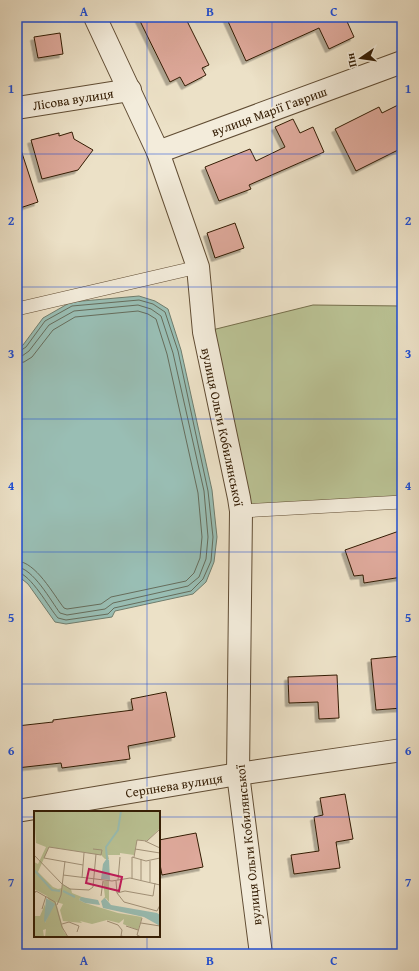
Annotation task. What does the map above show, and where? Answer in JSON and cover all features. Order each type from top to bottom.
[{"type":"street","name":"вулиця Ольги Кобилянської","points":[[95,17],[158,152],[198,267],[204,332],[241,511],[238,774],[261,954]]},
{"type":"street","name":"вулиця Марії Гавриш","points":[[158,152],[402,62]]},
{"type":"street","name":"Лісова вулиця","points":[[17,108],[130,90]]},
{"type":"street","name":"Серпнева вулиця","points":[[17,810],[238,774],[402,750]]},
{"type":"lane","points":[[17,309],[198,267]]},
{"type":"lane","points":[[241,511],[402,502]]},
{"type":"green space","points":[[313,305],[402,306],[402,502],[241,511],[204,332]]},
{"type":"water","points":[[139,296],[155,301],[168,309],[181,350],[212,490],[217,537],[214,562],[206,582],[193,594],[115,611],[112,617],[66,624],[55,622],[28,584],[17,575],[17,349],[23,345],[43,318],[71,302]]},
{"type":"building","points":[[138,17],[185,17],[209,65],[202,68],[206,75],[185,86],[180,77],[170,82]]},
{"type":"building","points":[[226,17],[345,17],[354,37],[329,49],[319,28],[246,61]]},
{"type":"building","points":[[60,33],[63,54],[38,58],[34,37]]},
{"type":"building","points":[[402,103],[402,148],[356,171],[335,129],[379,107],[382,113]]},
{"type":"building","points":[[293,119],[300,133],[313,127],[324,152],[249,185],[251,189],[219,201],[205,167],[250,149],[256,161],[285,147],[275,127]]},
{"type":"building","points":[[72,132],[74,139],[93,150],[78,170],[42,179],[31,140],[59,133],[59,136]]},
{"type":"building","points":[[21,150],[38,202],[17,209],[17,151]]},
{"type":"building","points":[[235,223],[244,248],[215,258],[207,233]]},
{"type":"building","points":[[402,530],[402,577],[364,583],[363,575],[354,576],[345,550]]},
{"type":"building","points":[[402,656],[402,708],[376,710],[371,659]]},
{"type":"building","points":[[337,675],[339,718],[319,719],[318,702],[289,703],[288,677]]},
{"type":"building","points":[[166,692],[175,737],[128,746],[130,759],[62,768],[61,763],[17,768],[17,726],[133,710],[131,699]]},
{"type":"building","points":[[345,794],[353,839],[336,842],[340,868],[294,874],[291,855],[319,851],[314,817],[323,815],[320,798]]},
{"type":"building","points":[[196,833],[203,867],[162,875],[160,864],[160,840]]}]
